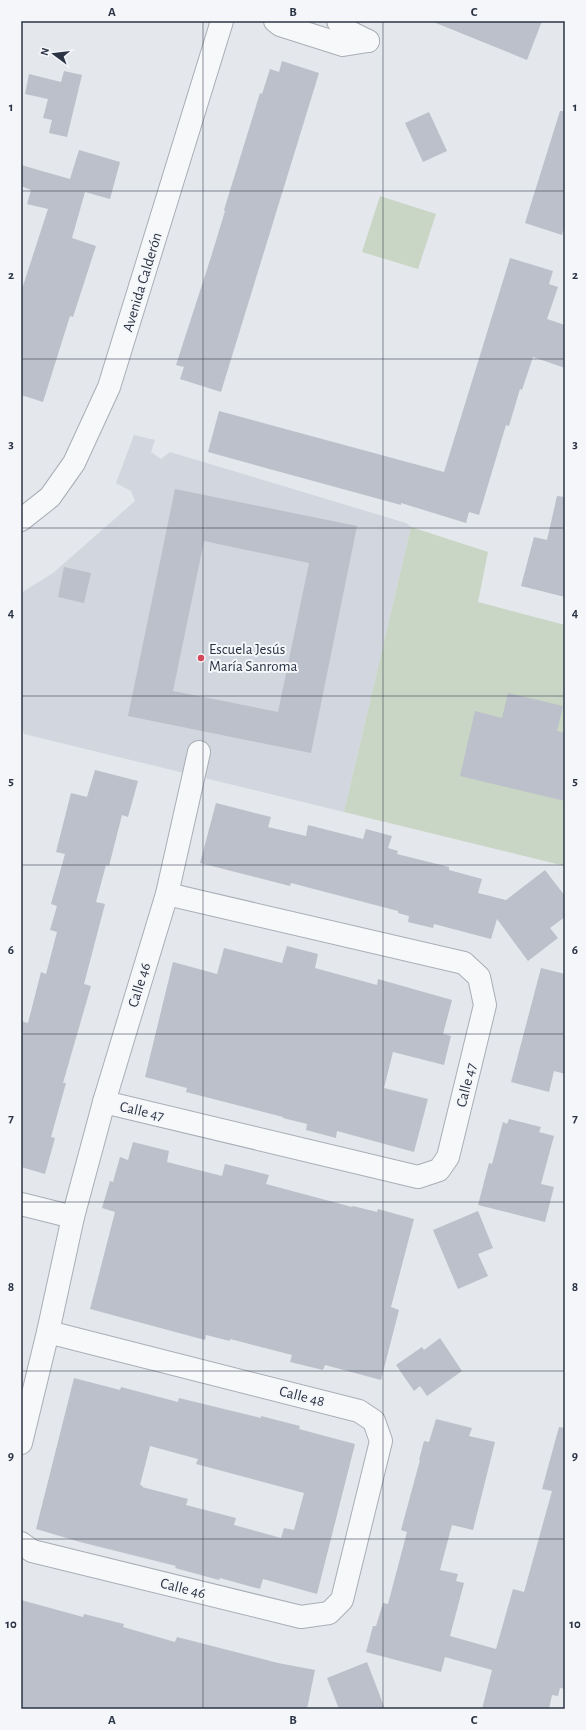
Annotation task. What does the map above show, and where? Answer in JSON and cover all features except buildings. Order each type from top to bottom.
[{"type":"street","name":"Avenida Calderón","points":[[21,520],[50,497],[74,463],[109,387],[222,21]]},
{"type":"street","points":[[275,21],[280,25],[343,45],[368,41],[342,28],[338,21]]},
{"type":"street","name":"Calle 46","points":[[21,1443],[48,1332],[73,1217],[104,1102],[167,894],[199,752]]},
{"type":"street","name":"Calle 47","points":[[104,1102],[418,1177],[439,1170],[448,1157],[485,1005],[479,977],[464,963],[167,894]]},
{"type":"street","points":[[21,1204],[73,1217]]},
{"type":"street","name":"Calle 48","points":[[48,1332],[359,1411],[374,1421],[381,1441],[342,1600]]},
{"type":"street","name":"Calle 46","points":[[21,1543],[32,1551],[301,1617],[329,1613],[342,1600]]},
{"type":"shaded area","name":"Escuela Jesús María Sanroma","points":[[134,435],[155,440],[151,452],[161,459],[170,452],[406,523],[411,527],[344,812],[24,734],[21,723],[21,593],[53,573],[135,501],[131,491],[116,483]]},
{"type":"green space","points":[[380,196],[436,214],[418,269],[362,252]]},
{"type":"green space","points":[[411,527],[488,552],[478,602],[565,625],[565,866],[344,812]]},
{"type":"place","name":"Escuela Jesús María Sanroma","points":[[201,658]]}]
